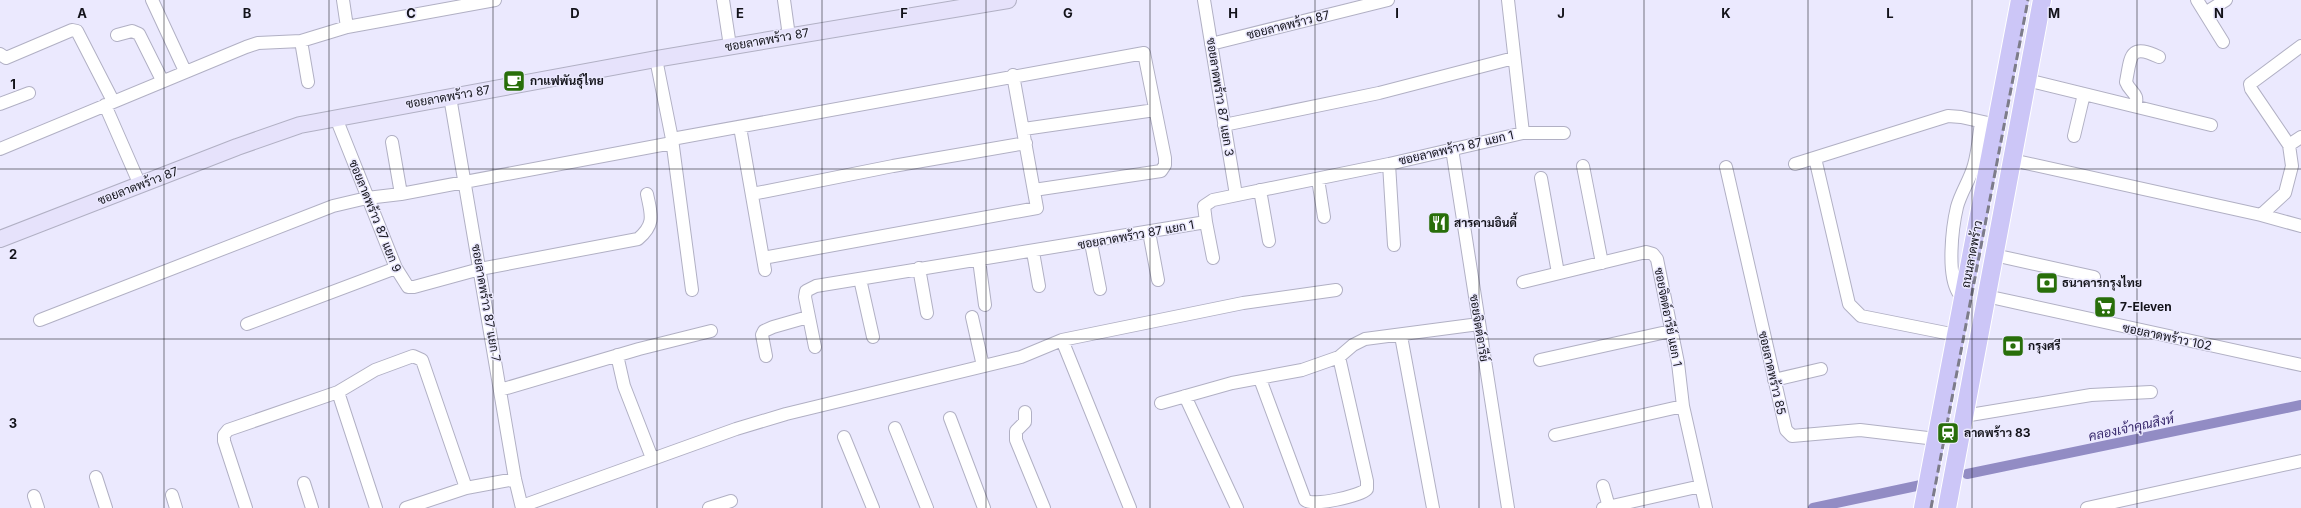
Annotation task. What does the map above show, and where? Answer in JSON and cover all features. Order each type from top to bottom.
[{"type":"main road","name":"ถนนลาดพร้าว","points":[[1923,508],[1964,294],[1989,124],[2020,0]]},
{"type":"main road","name":"ถนนลาดพร้าว","points":[[1947,508],[2042,0]]},
{"type":"street","points":[[152,0],[185,71]]},
{"type":"street","points":[[343,0],[347,27]]},
{"type":"street","points":[[0,149],[162,80],[252,45],[301,41],[347,27],[495,0]]},
{"type":"street","points":[[722,0],[730,46]]},
{"type":"street","points":[[784,0],[789,36]]},
{"type":"street","name":"ซอยลาดพร้าว 87","points":[[0,239],[300,125],[656,59],[981,3],[1008,0]]},
{"type":"street","name":"ซอยลาดพร้าว 87 แยก 3","points":[[1204,0],[1236,195]]},
{"type":"street","name":"ซอยลาดพร้าว 87","points":[[1211,44],[1388,0]]},
{"type":"street","name":"ซอยลาดพร้าว 87 แยก 1","points":[[1508,0],[1523,133]]},
{"type":"street","points":[[2197,0],[2223,42]]},
{"type":"street","points":[[2205,13],[2226,0]]},
{"type":"street","points":[[0,54],[6,58],[72,30],[77,30],[109,103],[140,185]]},
{"type":"street","points":[[117,35],[132,31],[139,34],[162,80]]},
{"type":"street","points":[[301,41],[308,82]]},
{"type":"street","points":[[2260,215],[2285,193],[2292,166],[2290,145],[2251,89],[2250,84],[2301,46]]},
{"type":"street","points":[[2135,106],[2137,100],[2136,94],[2126,82],[2131,57],[2135,52],[2144,50],[2160,57]]},
{"type":"street","points":[[40,320],[334,206],[367,198],[401,194],[1013,75],[1144,53],[1165,158],[1165,165],[1161,170],[1034,190]]},
{"type":"street","points":[[1224,125],[1379,93],[1514,58]]},
{"type":"street","points":[[656,59],[672,141],[692,290]]},
{"type":"street","points":[[740,127],[764,264],[1037,208],[1024,129],[1013,75]]},
{"type":"street","points":[[2027,80],[2211,125]]},
{"type":"street","points":[[1,100],[29,93]]},
{"type":"street","points":[[2074,136],[2084,94]]},
{"type":"street","name":"ซอยลาดพร้าว 87 แยก 7","points":[[450,97],[515,479],[522,507]]},
{"type":"street","points":[[1024,129],[1155,110]]},
{"type":"street","points":[[1795,164],[1948,116],[1961,117],[1989,124]]},
{"type":"street","name":"ซอยลาดพร้าว 87 แยก 9","points":[[336,118],[396,268],[404,284],[414,287],[480,269],[638,239],[650,225],[651,215],[647,194]]},
{"type":"street","name":"ซอยลาดพร้าว 87 แยก 1","points":[[815,347],[805,296],[809,288],[919,268],[1091,243],[1206,222],[1204,206],[1207,203],[1236,195],[1389,164],[1523,133],[1564,133]]},
{"type":"street","points":[[2290,145],[2301,137]]},
{"type":"street","points":[[392,142],[401,194]]},
{"type":"street","points":[[752,194],[893,166],[1026,143]]},
{"type":"street","name":"ซอยจิตต์อารีย์","points":[[1452,149],[1478,324],[1508,508]]},
{"type":"street","points":[[1815,158],[1849,304],[1854,311],[1861,316],[1956,335]]},
{"type":"street","points":[[2012,160],[2260,215],[2301,226]]},
{"type":"street","points":[[1389,164],[1394,245]]},
{"type":"street","points":[[1583,166],[1602,263]]},
{"type":"street","name":"ซอยลาดพร้าว 85","points":[[1726,167],[1786,430],[1792,436],[1860,430],[1936,439]]},
{"type":"street","points":[[1541,178],[1558,273]]},
{"type":"street","points":[[1318,179],[1324,217]]},
{"type":"street","points":[[1260,190],[1269,241]]},
{"type":"street","points":[[1206,222],[1213,258]]},
{"type":"street","points":[[1149,232],[1158,280]]},
{"type":"street","points":[[1091,243],[1100,289]]},
{"type":"street","points":[[1033,252],[1039,286]]},
{"type":"street","name":"ซอยจิตต์อารีย์ แยก 1","points":[[1523,282],[1646,252],[1652,254],[1657,259],[1670,331],[1678,363],[1682,406],[1706,508]]},
{"type":"street","points":[[1994,255],[2094,277]]},
{"type":"street","points":[[979,260],[985,305]]},
{"type":"street","points":[[248,324],[396,268]]},
{"type":"street","points":[[919,268],[927,313]]},
{"type":"street","points":[[860,279],[872,337]]},
{"type":"street","points":[[522,507],[652,458],[786,414],[1021,357],[1062,340],[1243,303],[1336,290]]},
{"type":"street","name":"ซอยลาดพร้าว 102","points":[[1986,296],[2301,365]]},
{"type":"street","points":[[766,356],[762,335],[764,331],[808,317]]},
{"type":"street","points":[[972,317],[983,366]]},
{"type":"street","points":[[1161,402],[1232,383],[1302,370],[1339,357],[1353,345],[1365,339],[1401,336],[1478,324]]},
{"type":"street","points":[[500,390],[617,355],[711,331]]},
{"type":"street","points":[[1540,360],[1670,331]]},
{"type":"street","points":[[1401,336],[1434,508]]},
{"type":"street","points":[[1062,340],[1130,508]]},
{"type":"street","points":[[617,355],[624,386],[652,458]]},
{"type":"street","points":[[246,508],[224,441],[224,435],[228,430],[338,392],[374,370],[418,357],[422,360],[466,488]]},
{"type":"street","points":[[1260,379],[1305,500],[1312,504],[1359,494],[1367,489],[1367,481],[1339,357]]},
{"type":"street","points":[[1774,380],[1821,369]]},
{"type":"street","points":[[338,392],[376,508]]},
{"type":"street","points":[[1964,416],[2091,395],[2151,392]]},
{"type":"street","points":[[1185,396],[1237,508]]},
{"type":"street","points":[[1555,435],[1682,406]]},
{"type":"street","points":[[1025,412],[1025,422],[1016,431],[1016,440],[1044,508]]},
{"type":"street","points":[[950,418],[984,508]]},
{"type":"street","points":[[895,428],[927,508]]},
{"type":"street","points":[[844,437],[873,508]]},
{"type":"street","points":[[2087,508],[2301,460]]},
{"type":"street","points":[[96,477],[106,508]]},
{"type":"street","points":[[406,508],[466,488],[515,479]]},
{"type":"street","points":[[304,483],[312,508]]},
{"type":"street","points":[[1603,486],[1606,507],[1701,486]]},
{"type":"street","points":[[172,495],[176,508]]},
{"type":"street","points":[[34,496],[38,508]]},
{"type":"street","points":[[709,508],[731,501]]},
{"type":"waterway","name":"คลองเจ้าคุณสิงห์","points":[[1967,474],[2301,405]]},
{"type":"waterway","name":"คลองเจ้าคุณสิงห์","points":[[1813,508],[1921,485]]},
{"type":"railway","points":[[1931,508],[2028,0]]},
{"type":"place","name":"กาแฟพันธ์ุไทย","points":[[514,81]]},
{"type":"place","name":"สารคามอินดี้","points":[[1439,223]]},
{"type":"place","name":"ธนาคารกรุงไทย","points":[[2047,283]]},
{"type":"place","name":"7-Eleven","points":[[2105,307]]},
{"type":"place","name":"กรุงศรี","points":[[2013,346]]},
{"type":"place","name":"ลาดพร้าว 83","points":[[1948,433]]}]
